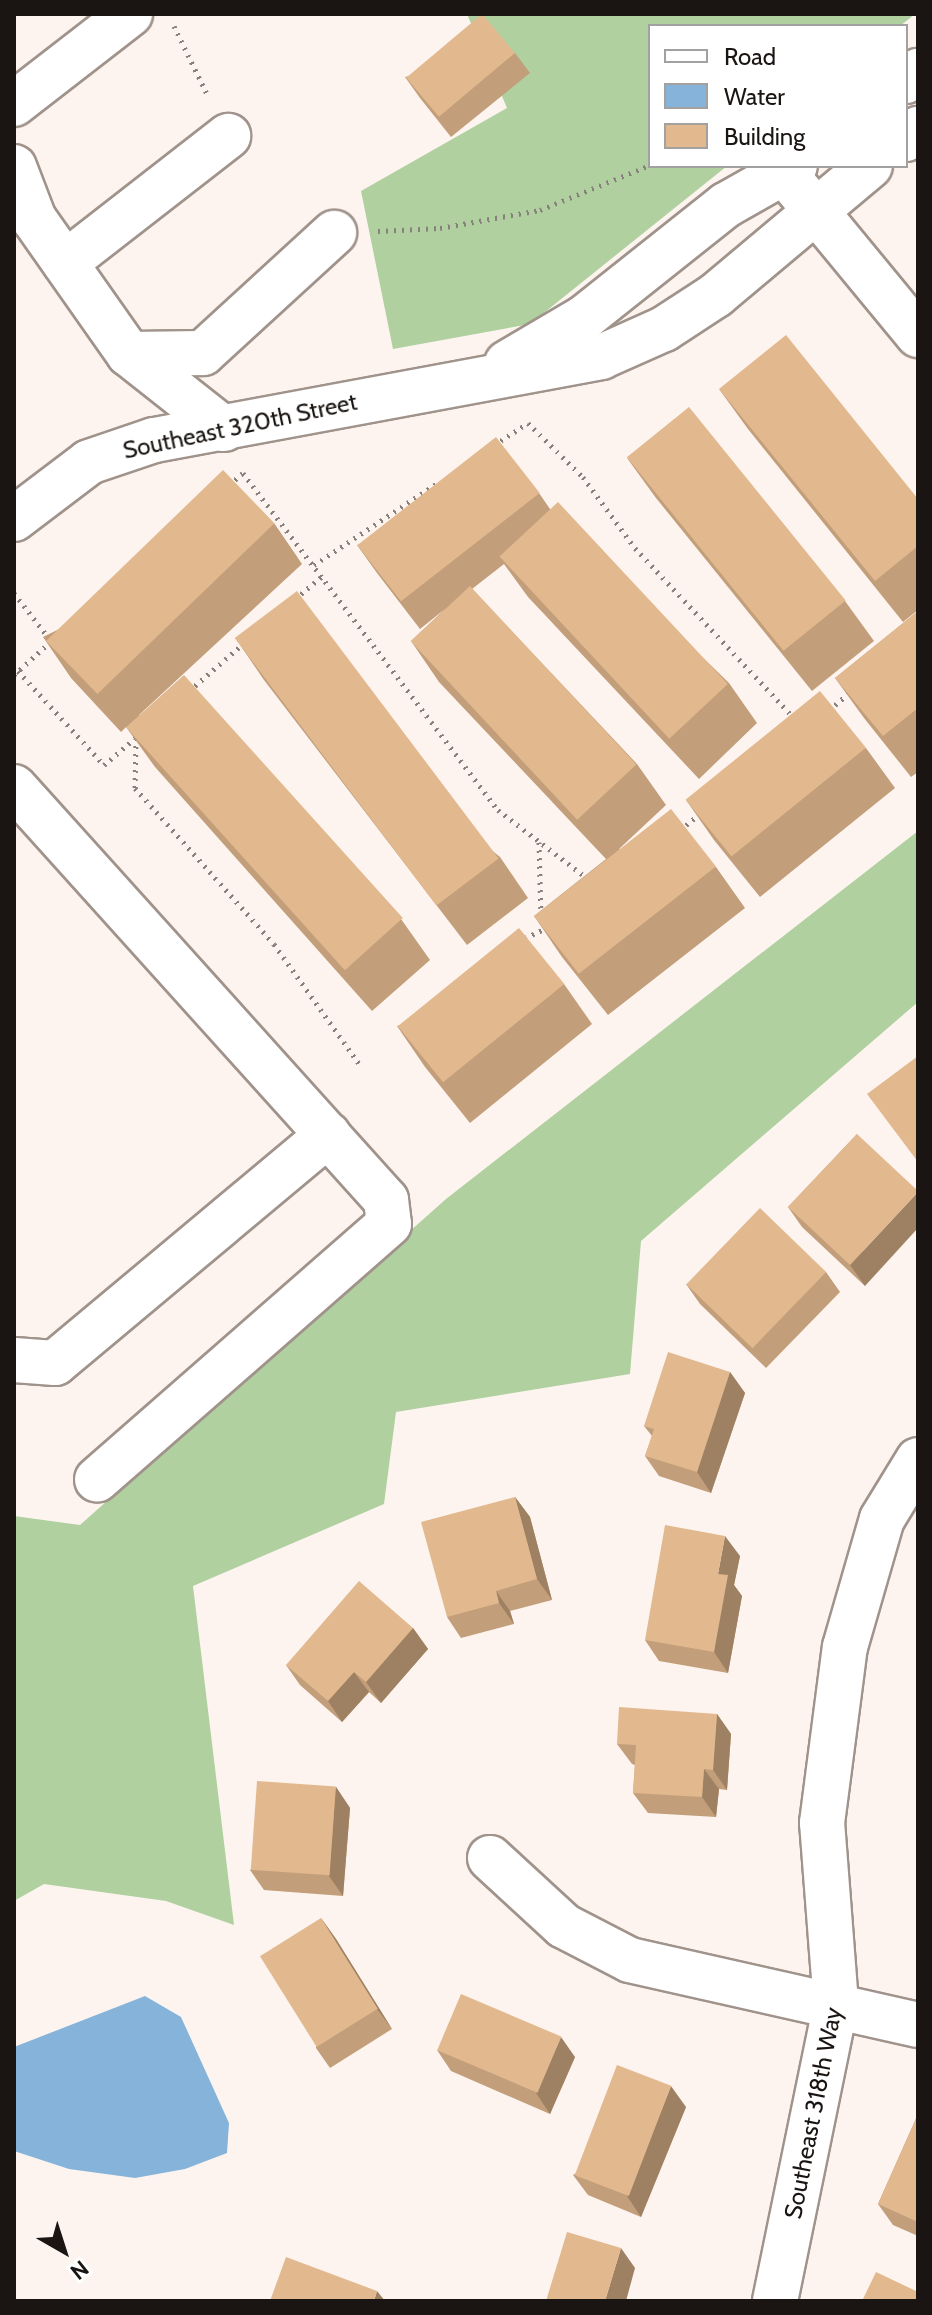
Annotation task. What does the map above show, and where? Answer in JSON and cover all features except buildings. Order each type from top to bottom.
[{"type":"street","points":[[14,104],[130,14]]},
{"type":"street","points":[[65,263],[228,136]]},
{"type":"street","points":[[14,167],[34,219],[129,354],[224,429]]},
{"type":"street","name":"Southeast 320th Street","points":[[14,519],[89,462],[154,440],[601,357],[664,329],[716,295],[868,168]]},
{"type":"street","points":[[790,170],[815,211],[918,335]]},
{"type":"street","name":"Southeast 320th Street","points":[[484,377],[585,317],[726,205],[790,170]]},
{"type":"street","points":[[129,354],[203,353],[334,233]]},
{"type":"street","points":[[20,805],[386,1200],[389,1224],[97,1480]]},
{"type":"street","points":[[14,1360],[55,1363],[328,1135]]},
{"type":"street","name":"Southeast 318th Way","points":[[775,2301],[836,2004],[822,1823],[845,1647],[882,1519],[918,1460]]},
{"type":"street","points":[[490,1858],[564,1926],[630,1960],[836,2004],[918,2025]]},
{"type":"path","points":[[169,14],[228,136]]},
{"type":"path","points":[[334,233],[440,228],[540,210],[648,166]]},
{"type":"path","points":[[490,448],[528,423],[583,477],[635,548],[805,730]]},
{"type":"path","points":[[219,494],[243,473],[498,810],[593,883]]},
{"type":"path","points":[[313,565],[452,473]]},
{"type":"path","points":[[287,606],[322,576]]},
{"type":"path","points":[[14,593],[52,641]]},
{"type":"path","points":[[64,630],[16,673],[104,765],[147,727]]},
{"type":"path","points":[[182,697],[252,637]]},
{"type":"path","points":[[816,720],[861,683]]},
{"type":"path","points":[[136,737],[135,788],[274,944],[360,1065]]},
{"type":"path","points":[[675,834],[710,806]]},
{"type":"path","points":[[539,841],[541,930]]},
{"type":"path","points":[[525,938],[552,925]]},
{"type":"green space","points":[[467,14],[915,14],[902,24],[648,24],[648,168],[725,168],[530,324],[393,349],[361,191],[507,108]]},
{"type":"green space","points":[[918,831],[918,1002],[641,1241],[630,1374],[396,1412],[384,1504],[193,1586],[234,1925],[166,1901],[44,1884],[14,1901],[14,1516],[80,1525],[446,1199]]},
{"type":"water","points":[[145,1996],[181,2017],[229,2123],[227,2153],[185,2169],[135,2178],[69,2169],[14,2151],[14,2047]]}]
